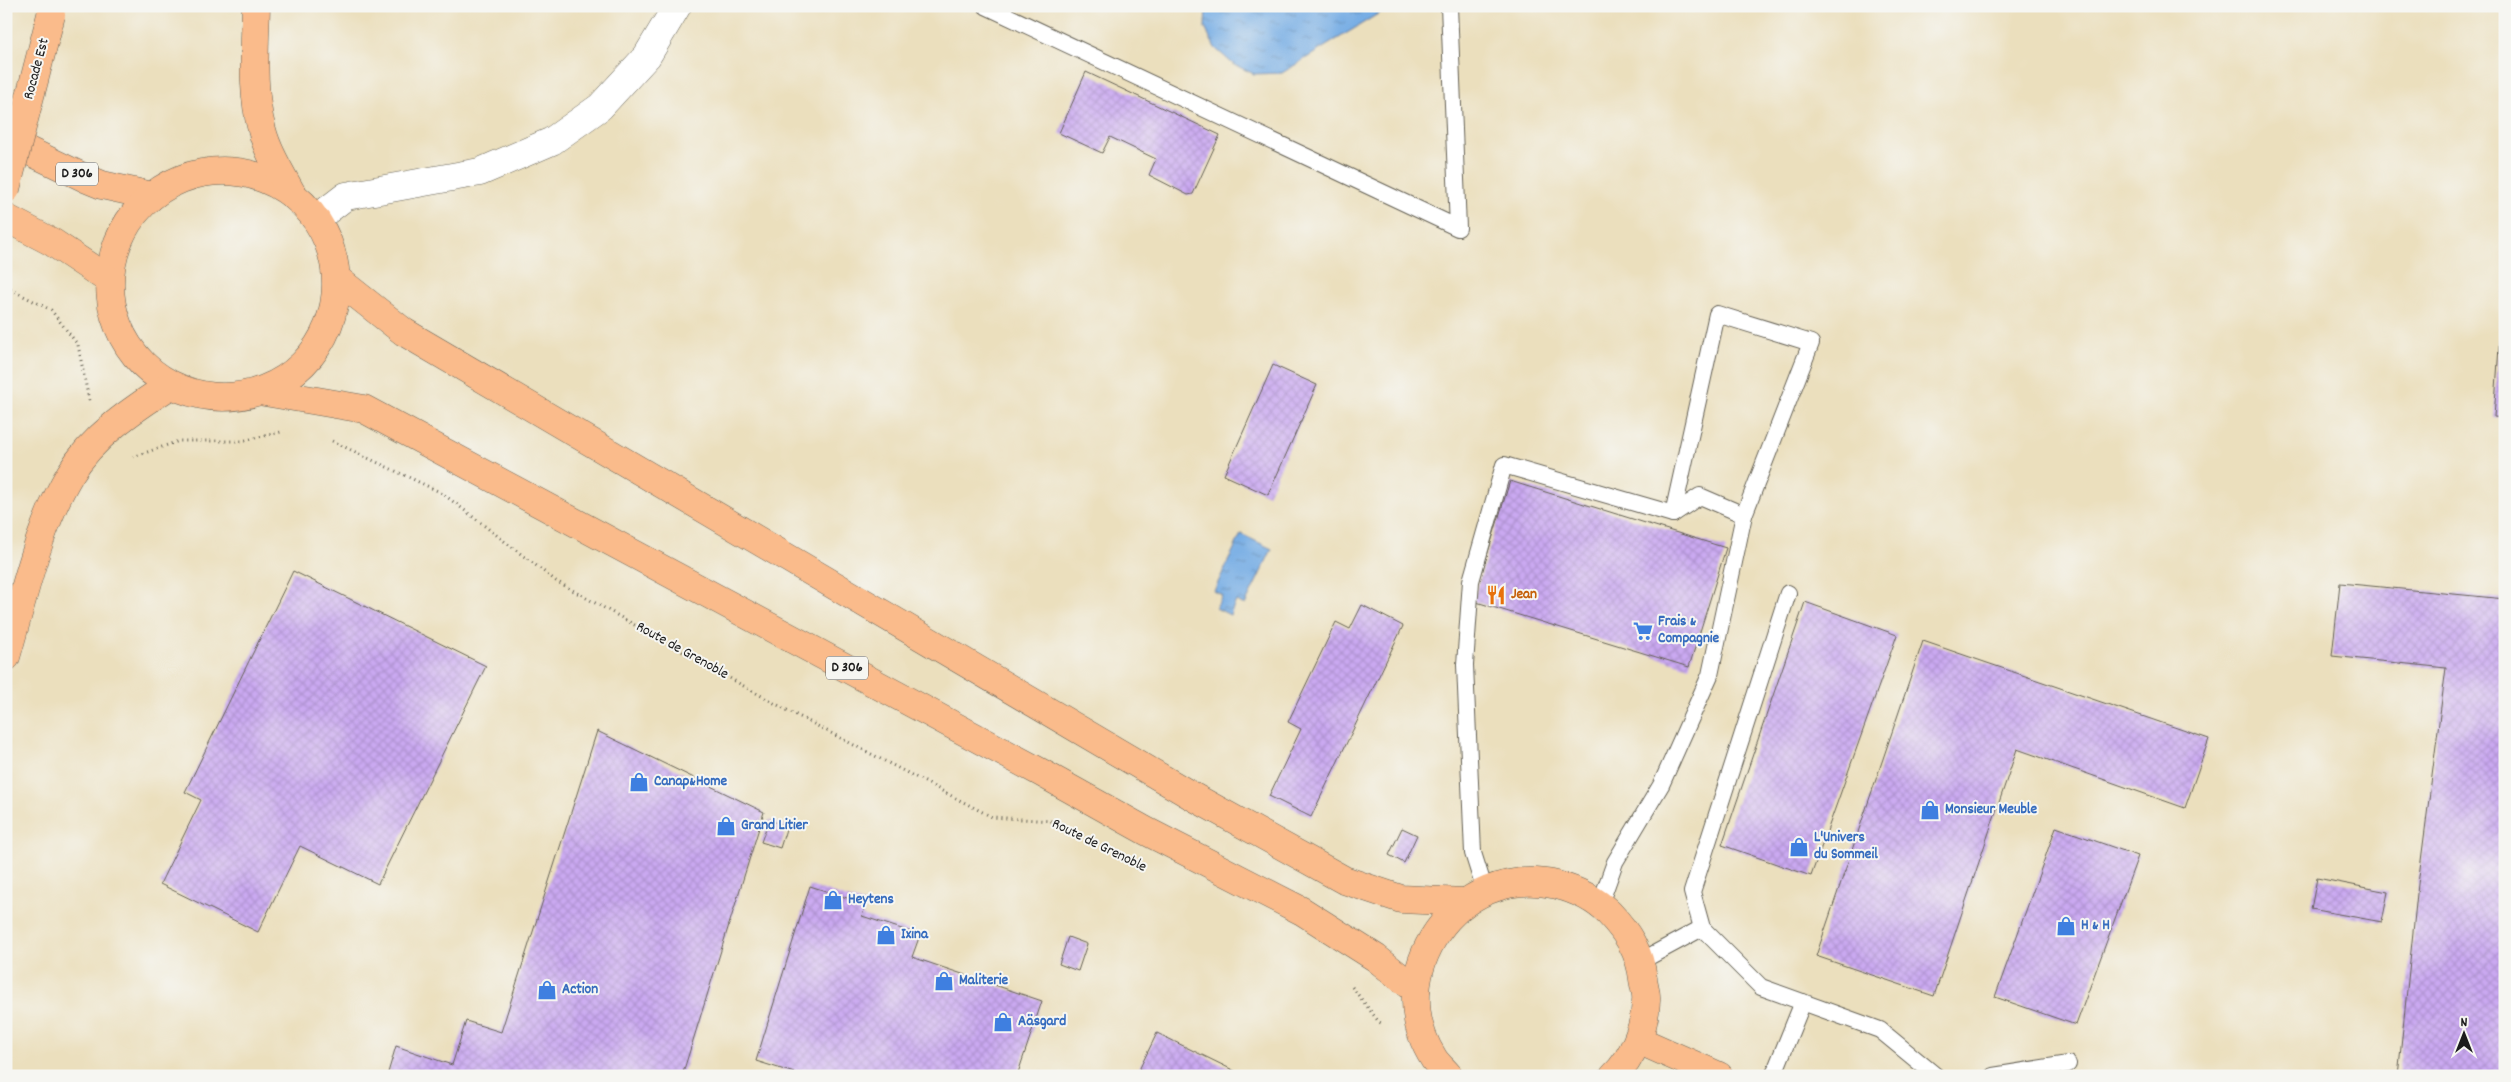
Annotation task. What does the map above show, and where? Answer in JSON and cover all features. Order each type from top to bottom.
[{"type":"main road","points":[[256,6],[257,110],[262,132],[275,163],[292,194],[316,219],[326,235],[334,257],[337,279],[332,315],[317,348],[292,375],[259,392],[226,398],[191,393],[169,386],[132,352],[115,318],[110,280],[116,248],[130,219],[152,196],[185,178],[221,171],[258,177],[292,194]]},
{"type":"main road","name":"Rocade Est","points":[[6,189],[52,11]]},
{"type":"main road","name":"D 306","points":[[6,140],[102,185],[152,196]]},
{"type":"main road","points":[[6,218],[52,242],[110,280]]},
{"type":"main road","points":[[337,279],[404,332],[1176,786],[1344,880],[1401,899],[1474,897],[1514,882],[1544,882],[1574,890],[1600,904],[1625,930],[1641,961],[1646,1001],[1638,1040],[1621,1069],[1614,1076]]},
{"type":"main road","points":[[6,657],[46,523],[70,473],[106,432],[124,416],[169,386]]},
{"type":"main road","name":"D 306","points":[[259,392],[364,409],[1032,767],[1146,831],[1302,911],[1376,958],[1416,990]]},
{"type":"main road","points":[[1449,1076],[1434,1059],[1418,1022],[1416,990],[1423,956],[1440,926],[1474,897]]},
{"type":"main road","points":[[1638,1040],[1719,1076]]},
{"type":"street","points":[[316,219],[346,196],[480,172],[552,141],[600,107],[647,56],[677,6]]},
{"type":"lane","points":[[986,6],[1458,228],[1449,6]]},
{"type":"lane","points":[[1600,904],[1615,862],[1661,785],[1710,675],[1744,516],[1811,342],[1717,314],[1673,514]]},
{"type":"lane","points":[[1474,897],[1465,665],[1471,580],[1504,464],[1673,514]]},
{"type":"lane","points":[[1673,514],[1700,496],[1744,516]]},
{"type":"lane","points":[[1788,593],[1692,892],[1702,928],[1761,988],[1880,1030],[1917,1069],[1936,1076]]},
{"type":"lane","points":[[1641,961],[1702,928]]},
{"type":"lane","points":[[1773,1076],[1803,1002]]},
{"type":"lane","points":[[1993,1076],[2068,1064]]},
{"type":"path","points":[[6,287],[51,310],[78,344],[91,412],[106,432],[132,457],[179,441],[242,441],[290,432]]},
{"type":"path","name":"Route de Grenoble","points":[[325,438],[442,493],[556,581],[854,745],[992,817],[1054,821]]},
{"type":"path","points":[[1346,982],[1352,986],[1379,1022],[1390,1026],[1418,1022]]},
{"type":"water","points":[[1206,6],[1391,6],[1282,73],[1254,74],[1233,64],[1215,48],[1205,28]]},
{"type":"water","points":[[1241,534],[1272,549],[1245,605],[1236,601],[1230,615],[1216,608],[1222,595],[1214,591]]},
{"type":"building","points":[[1086,72],[1220,135],[1193,194],[1188,195],[1149,175],[1156,159],[1110,137],[1102,153],[1059,133]]},
{"type":"building","points":[[2503,291],[2505,291],[2505,418],[2494,417]]},
{"type":"building","points":[[1273,365],[1317,385],[1268,495],[1224,475]]},
{"type":"building","points":[[1510,481],[1726,548],[1689,667],[1473,601]]},
{"type":"building","points":[[293,571],[486,666],[378,884],[300,846],[258,932],[160,884],[201,800],[185,792]]},
{"type":"building","points":[[2340,583],[2505,599],[2505,1076],[2398,1076],[2418,884],[2446,668],[2332,656]]},
{"type":"building","points":[[1805,602],[1897,635],[1811,876],[1722,845]]},
{"type":"building","points":[[1362,605],[1403,626],[1311,817],[1269,796],[1301,729],[1288,722],[1336,622],[1350,629]]},
{"type":"building","name":"Monsieur Meuble","points":[[1923,641],[2209,739],[2185,808],[2017,749],[1934,996],[1816,956]]},
{"type":"building","points":[[597,731],[764,812],[682,1076],[387,1076],[396,1046],[452,1065],[466,1021],[501,1032]]},
{"type":"building","points":[[769,820],[787,826],[780,848],[761,842]]},
{"type":"building","name":"H & H","points":[[2056,827],[2138,856],[2076,1025],[1995,997]]},
{"type":"building","points":[[1402,828],[1417,835],[1404,863],[1389,855]]},
{"type":"building","points":[[2317,878],[2388,892],[2382,922],[2311,909]]},
{"type":"building","points":[[810,886],[866,904],[862,916],[920,935],[912,957],[1042,1001],[1017,1076],[804,1076],[756,1061]]},
{"type":"building","points":[[1068,937],[1087,944],[1078,971],[1059,964]]},
{"type":"building","points":[[1157,1033],[1245,1076],[1136,1076]]},
{"type":"place","name":"Jean","points":[[1496,595]]},
{"type":"place","name":"Frais & Compagnie","points":[[1643,631]]},
{"type":"place","name":"Canap&Home","points":[[639,782]]},
{"type":"place","name":"Monsieur Meuble","points":[[1930,810]]},
{"type":"place","name":"Grand Litier","points":[[726,826]]},
{"type":"place","name":"L'Univers du Sommeil","points":[[1799,847]]},
{"type":"place","name":"Heytens","points":[[833,900]]},
{"type":"place","name":"H & H","points":[[2066,926]]},
{"type":"place","name":"Ixina","points":[[886,935]]},
{"type":"place","name":"Maliterie","points":[[944,981]]},
{"type":"place","name":"Action","points":[[547,990]]},
{"type":"place","name":"Aäsgard","points":[[1003,1022]]}]
